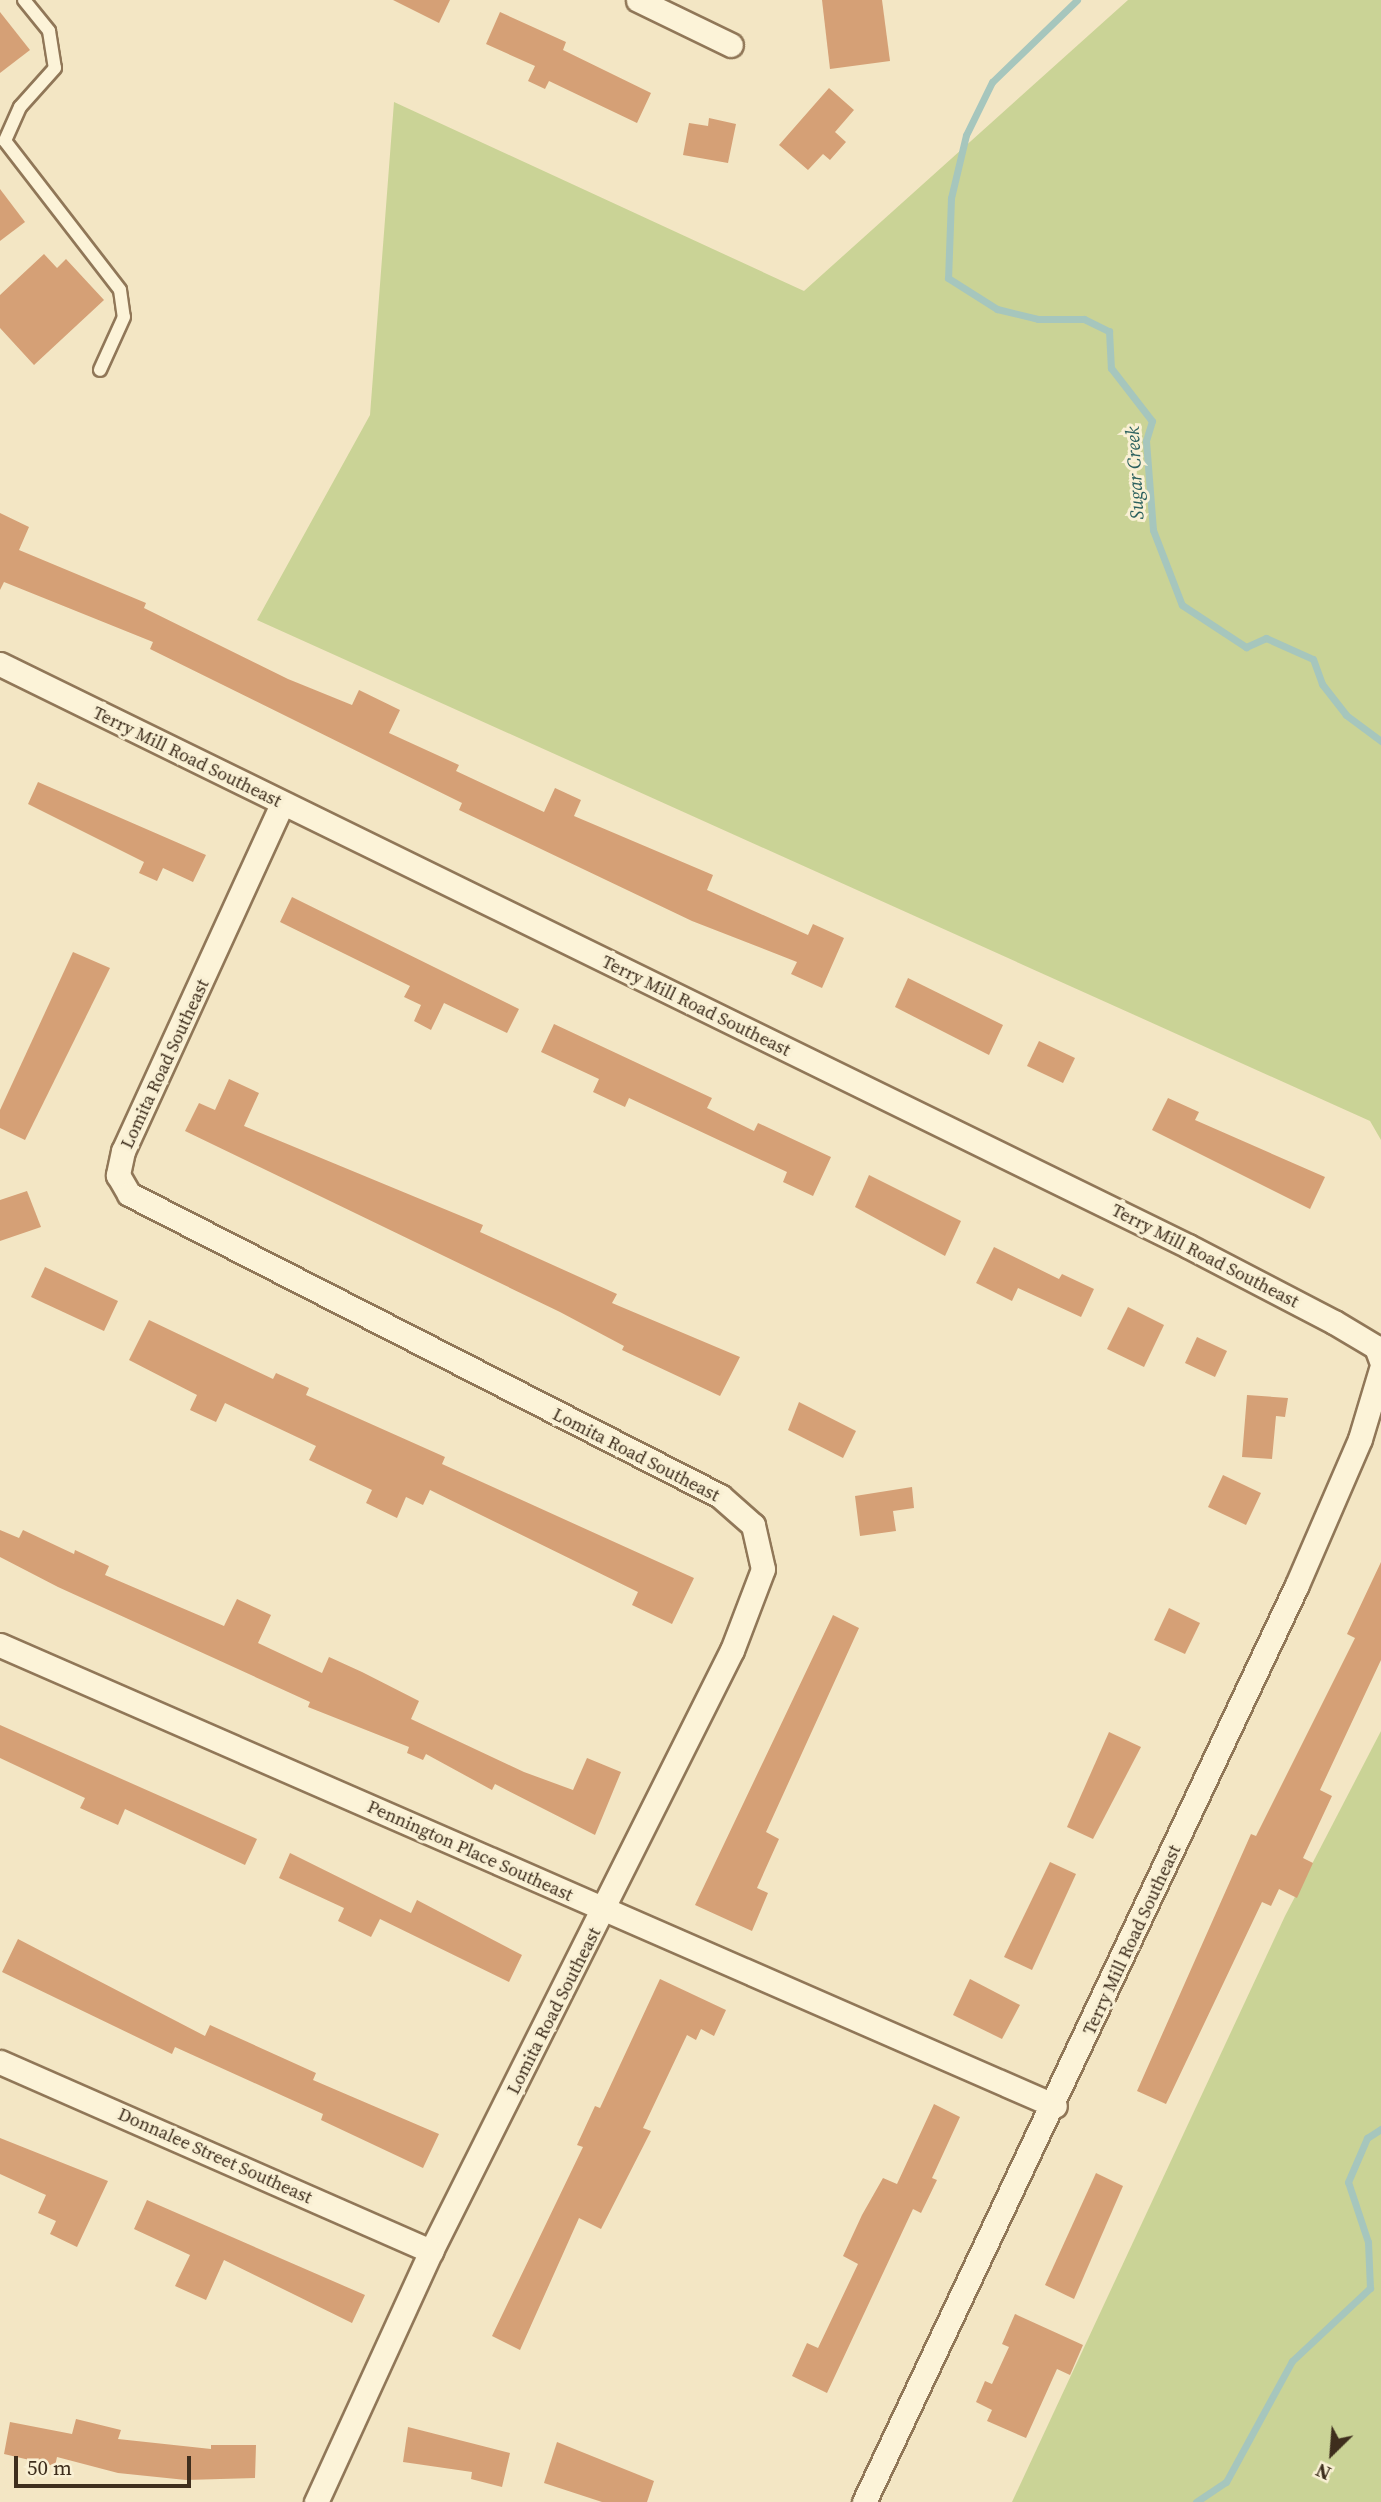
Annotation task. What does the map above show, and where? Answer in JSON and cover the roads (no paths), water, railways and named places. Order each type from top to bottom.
[{"type":"street","points":[[638,0],[731,45]]},
{"type":"street","name":"Terry Mill Road Southeast","points":[[0,664],[1188,1246],[1335,1322],[1377,1347],[1381,1361]]},
{"type":"street","name":"Lomita Road Southeast","points":[[282,804],[123,1151],[117,1175],[129,1194],[165,1217],[720,1496],[753,1525],[763,1569],[732,1650],[605,1911],[431,2251],[320,2499]]},
{"type":"street","name":"Terry Mill Road Southeast","points":[[864,2502],[1055,2106],[1296,1587],[1360,1439],[1381,1370]]},
{"type":"street","name":"Pennington Place Southeast","points":[[0,1645],[1055,2106]]},
{"type":"street","name":"Donnalee Street Southeast","points":[[0,2062],[431,2251]]},
{"type":"lane","points":[[24,0],[49,31],[55,68],[20,107],[5,141],[120,290],[124,317],[100,370]]},
{"type":"waterway","name":"Sugar Creek","points":[[1077,0],[992,82],[966,135],[951,198],[948,278],[997,309],[1038,319],[1084,319],[1109,331],[1111,368],[1152,421],[1146,441],[1153,530],[1182,605],[1246,647],[1266,638],[1313,659],[1322,684],[1346,715],[1381,741]]},
{"type":"waterway","points":[[1196,2502],[1226,2482],[1292,2361],[1370,2288],[1368,2242],[1348,2182],[1367,2138],[1381,2129]]}]
